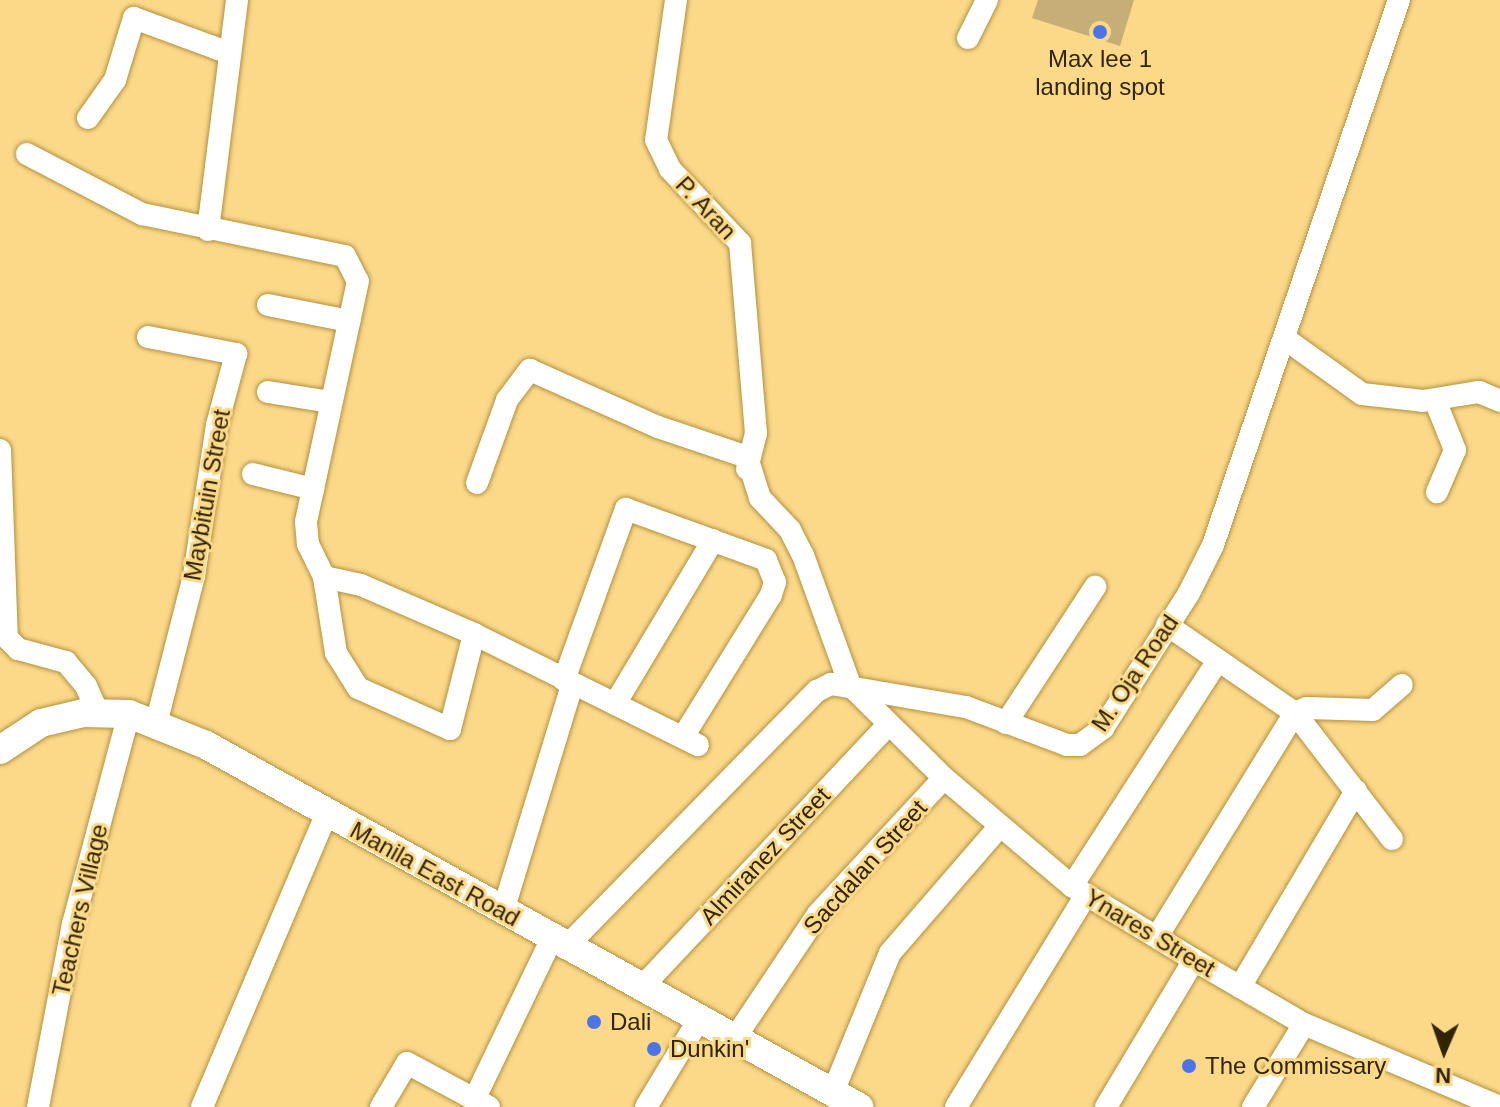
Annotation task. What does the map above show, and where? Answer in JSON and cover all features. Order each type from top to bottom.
[{"type":"main road","name":"Manila East Road","points":[[0,750],[41,723],[98,713],[129,714],[156,724],[206,745],[842,1100]]},
{"type":"street","points":[[208,230],[237,0]]},
{"type":"street","name":"P. Aran","points":[[676,0],[656,140],[670,169],[740,243],[756,433],[747,463]]},
{"type":"street","points":[[968,38],[987,0]]},
{"type":"street","name":"M. Oja Road","points":[[481,1103],[558,944],[817,691],[831,684],[850,685],[966,707],[1048,741],[1080,745],[1103,728],[1213,545],[1399,0]]},
{"type":"street","points":[[88,118],[115,80],[134,18],[229,53]]},
{"type":"street","points":[[27,154],[142,214],[345,256],[358,281],[313,489],[308,544],[324,577],[330,626],[345,672],[358,688],[450,729],[474,634]]},
{"type":"street","points":[[268,305],[349,321]]},
{"type":"street","name":"Maybituin Street","points":[[148,337],[236,354],[217,425],[187,604],[156,724]]},
{"type":"street","points":[[1284,338],[1362,394],[1435,400],[1467,392],[1500,401]]},
{"type":"street","points":[[477,483],[507,400],[530,370],[747,463],[760,498],[790,530],[803,555],[850,685]]},
{"type":"street","points":[[268,392],[331,402]]},
{"type":"street","points":[[1435,400],[1455,450],[1437,492]]},
{"type":"street","points":[[0,450],[7,638],[18,649],[66,662],[86,686],[98,713]]},
{"type":"street","points":[[253,474],[313,489]]},
{"type":"street","points":[[324,577],[361,585],[474,634],[568,682],[691,741],[775,582],[766,560],[626,509],[568,682],[503,911]]},
{"type":"street","points":[[615,704],[713,540]]},
{"type":"street","points":[[1006,723],[1095,587]]},
{"type":"street","points":[[1167,625],[1295,713],[1392,839]]},
{"type":"street","points":[[956,1107],[1079,890],[1218,660]]},
{"type":"street","name":"Ynares Street","points":[[850,685],[944,778],[1079,890],[1304,1024],[1500,1107]]},
{"type":"street","points":[[1157,937],[1295,713],[1307,708],[1373,710],[1402,685]]},
{"type":"street","name":"Teachers Village","points":[[38,1107],[73,924],[129,714]]},
{"type":"street","name":"Almiranez Street","points":[[641,988],[889,724]]},
{"type":"street","name":"Sacdalan Street","points":[[735,1038],[818,914],[944,778]]},
{"type":"street","points":[[1240,987],[1356,791]]},
{"type":"street","points":[[202,1107],[327,813]]},
{"type":"street","points":[[842,1100],[890,953],[1000,826]]},
{"type":"street","points":[[1106,1107],[1194,960]]},
{"type":"street","points":[[646,1107],[699,1019]]},
{"type":"street","points":[[1253,1107],[1304,1024]]},
{"type":"street","points":[[381,1107],[407,1063],[481,1103]]},
{"type":"shaded area","name":"Max lee 1 landing spot","points":[[1038,0],[1134,0],[1120,46],[1032,18]]},
{"type":"place","name":"Max lee 1 landing spot","points":[[1100,32]]},
{"type":"place","name":"Dali","points":[[594,1022]]},
{"type":"place","name":"Dunkin'","points":[[654,1049]]},
{"type":"place","name":"The Commissary","points":[[1189,1066]]}]
